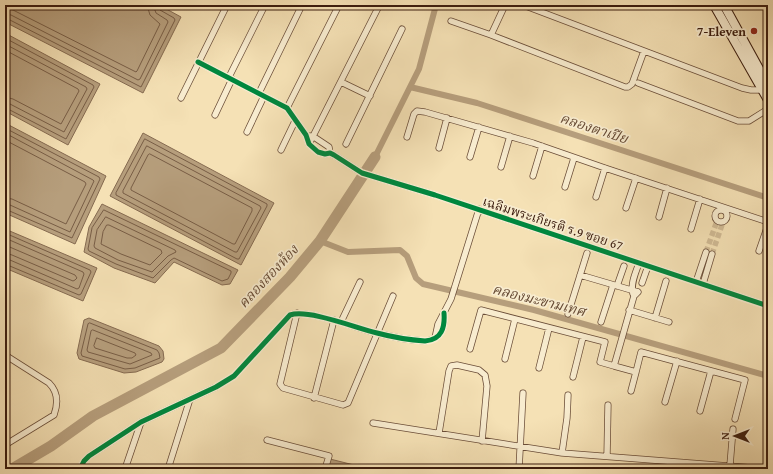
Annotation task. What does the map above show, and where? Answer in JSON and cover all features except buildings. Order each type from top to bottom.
[{"type":"main road","points":[[714,5],[765,87]]},
{"type":"main road","points":[[724,5],[765,87],[768,100]]},
{"type":"street","points":[[181,98],[227,5]]},
{"type":"street","points":[[215,115],[265,5]]},
{"type":"street","points":[[248,132],[262,95],[302,5]]},
{"type":"street","points":[[287,108],[339,5]]},
{"type":"street","points":[[491,35],[504,5]]},
{"type":"street","points":[[523,5],[747,89],[751,90],[765,87]]},
{"type":"street","points":[[309,144],[379,6]]},
{"type":"street","points":[[451,21],[625,87],[632,84],[644,51]]},
{"type":"street","points":[[346,144],[402,29]]},
{"type":"street","points":[[198,62],[287,108],[306,135],[309,144],[318,152],[332,154],[329,147],[314,136],[306,135]]},
{"type":"street","points":[[341,82],[370,96]]},
{"type":"street","points":[[638,83],[738,121],[749,121],[768,110]]},
{"type":"street","points":[[407,137],[414,114],[417,111],[425,112],[542,146],[768,222]]},
{"type":"street","points":[[438,148],[447,118]]},
{"type":"street","points":[[281,150],[296,121]]},
{"type":"street","points":[[470,157],[480,127]]},
{"type":"street","points":[[501,167],[510,136]]},
{"type":"street","points":[[533,176],[542,146]]},
{"type":"street","name":"เฉลิมพระเกียรติ ร.9 ซอย 67","points":[[332,154],[362,173],[479,209],[768,306]]},
{"type":"street","points":[[565,187],[574,158]]},
{"type":"street","points":[[596,197],[605,168]]},
{"type":"street","points":[[626,208],[636,178]]},
{"type":"street","points":[[659,216],[667,188]]},
{"type":"street","points":[[691,229],[700,199]]},
{"type":"street","points":[[80,469],[84,461],[89,456],[141,422],[216,387],[234,376],[290,315],[297,313],[334,320],[377,333],[419,341],[429,341],[435,338],[437,324],[451,299],[479,209]]},
{"type":"street","points":[[759,251],[768,225]]},
{"type":"street","points":[[568,314],[587,253]]},
{"type":"street","points":[[696,282],[709,253],[703,284]]},
{"type":"street","points":[[614,366],[630,310],[639,263]]},
{"type":"street","points":[[601,322],[624,266]]},
{"type":"street","points":[[642,283],[648,266]]},
{"type":"street","points":[[580,275],[615,285],[634,293]]},
{"type":"street","points":[[655,318],[666,281]]},
{"type":"street","points":[[341,322],[360,282]]},
{"type":"street","points":[[297,313],[280,384],[283,388],[343,406],[348,403],[393,296]]},
{"type":"street","points":[[470,349],[481,310],[605,342],[600,362],[636,372]]},
{"type":"street","points":[[630,310],[669,322]]},
{"type":"street","points":[[505,359],[515,319]]},
{"type":"street","points":[[314,398],[334,320]]},
{"type":"street","points":[[539,368],[549,328]]},
{"type":"street","points":[[573,377],[583,337]]},
{"type":"street","points":[[631,391],[641,352],[677,361],[745,380],[735,420]]},
{"type":"street","points":[[5,355],[49,383],[55,388],[56,397],[56,410],[54,416],[5,445]]},
{"type":"street","points":[[665,402],[677,361]]},
{"type":"street","points":[[439,433],[448,371],[451,366],[457,365],[479,370],[485,375],[486,386],[482,441]]},
{"type":"street","points":[[700,411],[711,371]]},
{"type":"street","points":[[520,469],[523,393]]},
{"type":"street","points":[[562,452],[567,418],[568,395]]},
{"type":"street","points":[[178,469],[169,468],[190,399]]},
{"type":"street","points":[[607,456],[608,405]]},
{"type":"street","points":[[125,469],[141,422]]},
{"type":"street","points":[[373,423],[521,447],[562,452],[768,469]]},
{"type":"street","points":[[730,465],[733,430]]},
{"type":"street","points":[[267,440],[329,456],[325,469]]},
{"type":"water","points":[[7,5],[159,5],[181,17],[143,93],[5,22],[5,8]]},
{"type":"water","points":[[5,33],[100,84],[68,145],[5,111]]},
{"type":"water","points":[[5,123],[106,176],[75,244],[5,213]]},
{"type":"water","points":[[143,133],[274,203],[241,265],[110,196]]},
{"type":"water","points":[[102,204],[238,270],[230,284],[222,285],[174,262],[155,283],[114,268],[84,252],[89,227]]},
{"type":"water","points":[[5,229],[97,268],[83,301],[5,268]]},
{"type":"water","points":[[89,318],[159,346],[163,351],[164,359],[162,362],[136,372],[124,373],[79,359],[77,353],[84,320]]},
{"type":"water","points":[[330,459],[370,469],[327,469]]},
{"type":"waterway","name":"คลองตาเปีย","points":[[375,157],[419,69],[436,5]]},
{"type":"waterway","name":"คลองตาเปีย","points":[[410,87],[477,103],[768,198]]},
{"type":"waterway","name":"คลองสองห้อง","points":[[12,469],[51,446],[93,416],[221,348],[290,277],[320,241],[375,157]]},
{"type":"waterway","name":"คลองมะขามเทศ","points":[[320,241],[348,252],[400,250],[407,256],[416,278],[423,284],[534,310],[768,376]]},
{"type":"tunnel","points":[[706,252],[717,221]]},
{"type":"tunnel","points":[[712,254],[723,222]]},
{"type":"cycle path","points":[[198,62],[287,108],[306,135],[309,144],[318,152],[325,154],[330,153],[362,173],[435,195],[768,306]]},
{"type":"cycle path","points":[[80,469],[84,461],[89,456],[141,422],[216,387],[234,376],[290,315],[298,314],[320,317],[368,331],[425,341],[431,340],[439,335],[443,328],[444,313]]},
{"type":"place","name":"7-Eleven","points":[[754,31]]}]
